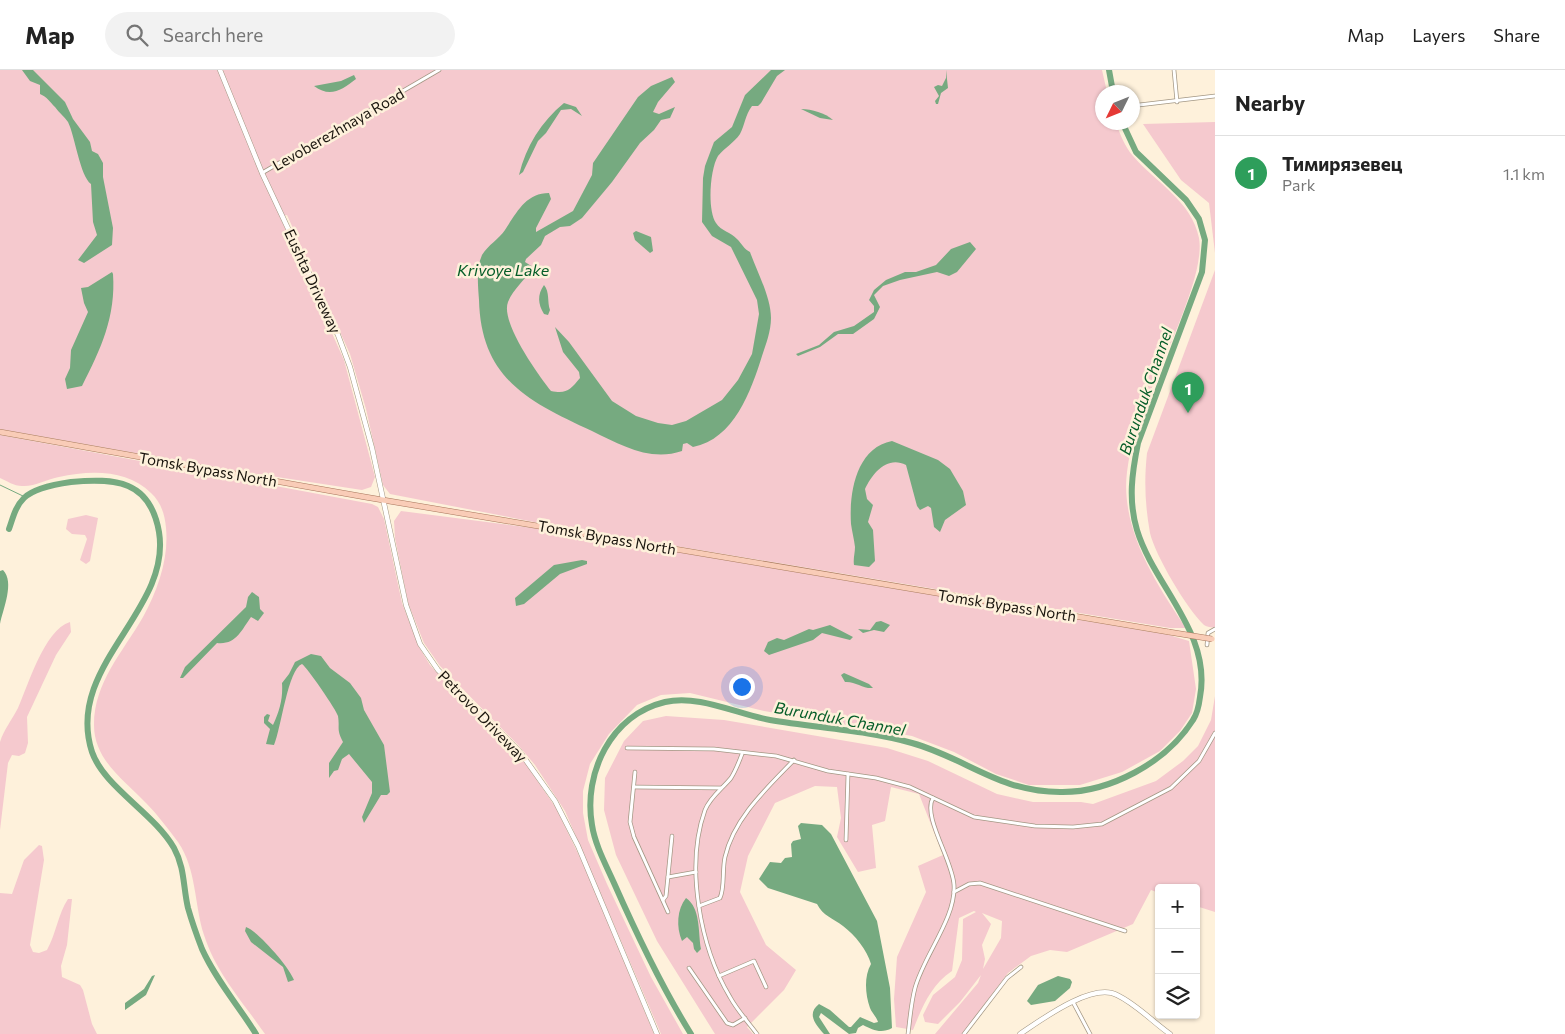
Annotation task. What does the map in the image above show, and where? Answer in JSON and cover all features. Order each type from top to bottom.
[{"type":"main road","name":"Tomsk Bypass North","points":[[0,432],[384,499],[1214,639]]},
{"type":"street","name":"Eushta Driveway","points":[[220,70],[262,173],[338,335],[349,363],[384,499]]},
{"type":"street","name":"Levoberezhnaya Road","points":[[262,173],[439,70]]},
{"type":"street","points":[[1174,70],[1177,102]]},
{"type":"street","points":[[1140,105],[1215,96]]},
{"type":"street","name":"Petrovo Driveway","points":[[384,499],[406,605],[420,644],[443,675],[520,752],[556,801],[582,855],[657,1034]]},
{"type":"street","points":[[1206,645],[1208,632],[1215,629]]},
{"type":"street","points":[[626,748],[706,748],[794,760],[828,771],[876,778],[910,787],[974,817],[994,822],[1034,826],[1073,826],[1102,824],[1172,788],[1199,761],[1215,732]]},
{"type":"street","points":[[742,754],[730,778],[706,809],[698,846],[696,872],[704,929],[720,976],[730,998],[757,1034]]},
{"type":"street","points":[[700,906],[720,898],[725,855],[735,830],[746,813],[794,760]]},
{"type":"street","points":[[635,772],[630,822],[634,838],[668,912]]},
{"type":"street","points":[[846,840],[848,774]]},
{"type":"street","points":[[634,787],[721,788]]},
{"type":"street","points":[[908,1034],[915,988],[954,901],[954,883],[947,854],[929,810],[933,798]]},
{"type":"street","points":[[663,901],[666,896],[672,836]]},
{"type":"street","points":[[668,877],[696,872]]},
{"type":"street","points":[[954,892],[969,884],[980,883],[1125,931]]},
{"type":"street","points":[[720,976],[754,961],[766,987]]},
{"type":"street","points":[[964,1034],[1007,978],[1021,967]]},
{"type":"street","points":[[689,968],[727,1023],[733,1025],[745,1018]]},
{"type":"street","points":[[1020,1034],[1073,1002],[1102,993],[1116,994],[1170,1034]]},
{"type":"street","points":[[1073,1002],[1090,1034]]},
{"type":"shaded area","points":[[0,70],[1102,70],[1105,85],[1095,85],[1095,130],[1119,130],[1125,145],[1133,156],[1172,193],[1189,213],[1199,238],[1199,257],[1191,289],[1136,432],[1127,472],[1126,493],[1129,514],[1143,554],[1163,593],[1186,628],[1170,628],[555,526],[390,494],[383,485],[366,409],[350,354],[287,215],[280,217],[344,360],[375,477],[371,487],[362,490],[231,470],[0,429]]},
{"type":"shaded area","points":[[1215,122],[1215,253],[1209,203],[1181,180],[1143,124]]},
{"type":"shaded area","points":[[1215,270],[1215,628],[1204,625],[1189,607],[1158,554],[1150,533],[1145,483],[1147,453]]},
{"type":"shaded area","points":[[0,435],[372,504],[378,507],[384,519],[402,603],[419,647],[430,665],[458,696],[519,754],[556,808],[587,872],[654,1034],[265,1034],[223,975],[209,949],[201,923],[189,864],[178,842],[155,812],[112,768],[99,749],[95,737],[95,709],[104,681],[143,617],[158,585],[166,551],[165,523],[162,509],[151,493],[141,485],[131,479],[108,473],[83,473],[54,478],[27,486],[19,486],[0,478]]},
{"type":"shaded area","points":[[401,511],[540,529],[1169,635],[1189,641],[1196,689],[1192,713],[1180,731],[1160,751],[1122,772],[1080,785],[1029,785],[996,774],[954,752],[912,736],[764,711],[690,693],[661,695],[637,705],[609,734],[590,764],[583,791],[583,813],[588,840],[607,884],[651,977],[683,1034],[661,1034],[565,811],[535,765],[519,746],[440,666],[424,643],[408,603],[395,538],[394,521]]},
{"type":"shaded area","points":[[86,515],[98,518],[90,561],[86,564],[80,560],[87,539],[85,535],[72,534],[66,529],[68,519]]},
{"type":"shaded area","points":[[70,622],[71,632],[56,655],[27,717],[28,743],[25,753],[19,756],[12,755],[8,763],[0,830],[0,742],[18,708],[45,647],[61,627]]},
{"type":"shaded area","points":[[1215,696],[1215,912],[1200,907],[1200,884],[1155,884],[1155,892],[1151,890],[1133,924],[1067,952],[1050,950],[1031,956],[1008,973],[962,1034],[935,1034],[978,983],[981,975],[960,1002],[938,1024],[925,1022],[923,1015],[933,995],[955,977],[962,960],[963,919],[976,912],[974,911],[959,918],[952,971],[933,990],[913,1030],[896,1027],[894,999],[897,957],[926,892],[918,866],[943,855],[919,794],[891,787],[885,821],[872,825],[876,868],[858,872],[837,837],[841,818],[837,787],[815,786],[775,803],[748,856],[740,892],[766,945],[796,970],[784,990],[747,1027],[753,1034],[715,1034],[657,941],[616,855],[604,810],[605,778],[624,741],[643,721],[666,716],[724,720],[887,748],[928,761],[997,794],[1033,802],[1081,802],[1093,804],[1156,781],[1183,761],[1198,746],[1211,720]],"holes":[[[982,913],[1002,921],[1001,938],[983,969],[985,959],[982,945],[991,924]]]},
{"type":"shaded area","points":[[39,845],[42,846],[44,860],[30,945],[33,952],[39,953],[47,950],[65,905],[68,899],[72,899],[67,945],[61,966],[62,977],[80,985],[97,1034],[0,1034],[0,893],[12,894],[24,860]]},
{"type":"water","points":[[22,70],[33,70],[65,102],[73,119],[90,142],[92,151],[98,154],[103,163],[103,177],[113,228],[112,245],[84,263],[78,260],[97,235],[93,222],[91,184],[87,180],[81,165],[68,122],[40,94],[40,85],[30,81]]},
{"type":"water","name":"Krivoye Lake","points":[[771,70],[785,70],[777,76],[761,103],[758,106],[752,106],[740,134],[718,156],[711,179],[711,209],[713,217],[718,226],[735,237],[750,252],[769,302],[771,318],[768,337],[758,370],[739,412],[720,434],[707,442],[693,447],[687,443],[683,444],[682,451],[659,454],[647,453],[614,442],[529,398],[499,369],[489,350],[482,327],[478,283],[478,271],[482,255],[503,233],[518,210],[534,196],[549,193],[551,199],[536,228],[536,232],[573,211],[592,175],[593,163],[638,97],[651,86],[672,77],[675,82],[658,102],[653,112],[659,114],[675,107],[670,118],[661,120],[654,130],[640,143],[612,182],[582,218],[570,226],[560,227],[545,236],[541,245],[526,259],[525,262],[533,267],[510,297],[507,311],[515,335],[522,348],[551,391],[561,392],[568,390],[580,378],[579,372],[563,352],[555,327],[569,342],[612,401],[636,416],[658,423],[672,425],[686,421],[722,400],[738,380],[752,354],[759,314],[757,300],[731,247],[712,236],[702,222],[703,178],[705,166],[714,142],[732,127],[745,95]]},
{"type":"water","points":[[946,70],[948,88],[941,93],[938,104],[936,104],[935,101],[939,96],[934,87],[942,86],[946,78]]},
{"type":"water","points":[[354,75],[356,79],[336,91],[325,92],[314,86],[341,81]]},
{"type":"water","points":[[564,103],[576,107],[582,116],[571,109],[561,110],[546,133],[538,141],[523,172],[519,175],[530,144],[548,118]]},
{"type":"water","points":[[801,109],[818,112],[833,120],[820,118]]},
{"type":"water","points":[[636,231],[651,237],[653,251],[650,253],[635,240],[633,233]]},
{"type":"water","points":[[970,242],[976,249],[957,272],[949,276],[937,272],[900,280],[883,286],[874,295],[880,307],[874,319],[853,334],[838,334],[820,347],[798,356],[796,354],[819,345],[834,332],[854,326],[874,312],[874,306],[869,300],[874,290],[886,280],[905,272],[916,272],[936,265],[951,249]]},
{"type":"water","points":[[112,272],[113,289],[110,318],[101,345],[82,386],[67,389],[65,379],[70,368],[71,350],[88,312],[81,288],[88,287]]},
{"type":"water","points":[[544,285],[547,291],[550,310],[548,315],[544,314],[540,307],[539,296]]},
{"type":"water","points":[[892,441],[938,460],[950,469],[963,491],[966,505],[945,520],[940,532],[934,527],[931,508],[928,506],[920,510],[917,506],[906,465],[893,462],[887,464],[876,472],[865,489],[867,499],[873,505],[868,522],[873,530],[875,561],[869,567],[854,565],[855,547],[851,524],[851,499],[857,474],[870,453],[880,445]]},
{"type":"water","points":[[582,560],[587,561],[587,564],[560,574],[524,604],[516,606],[515,598],[554,565]]},
{"type":"water","points":[[3,570],[8,581],[8,588],[0,624],[0,571]]},
{"type":"water","points":[[252,592],[259,597],[260,609],[264,613],[258,621],[251,617],[237,636],[229,642],[217,643],[183,678],[180,678],[185,667],[246,607],[248,597]]},
{"type":"water","points":[[881,621],[890,625],[884,632],[874,630],[863,633],[858,629],[870,630],[876,622]]},
{"type":"water","points":[[830,625],[853,637],[850,640],[822,633],[813,640],[769,655],[764,651],[768,642],[777,638],[784,640],[809,629],[813,630]]},
{"type":"water","points":[[311,654],[321,656],[330,668],[350,683],[361,698],[364,710],[384,745],[390,792],[387,795],[381,795],[364,823],[362,817],[372,793],[372,782],[349,754],[342,759],[338,770],[334,771],[329,778],[329,763],[343,742],[339,731],[338,716],[322,689],[302,664],[297,668],[289,688],[274,745],[266,744],[270,729],[264,723],[264,717],[267,714],[270,715],[268,721],[273,725],[278,714],[282,683],[295,662]]},
{"type":"water","points":[[844,673],[869,684],[873,688],[845,682],[841,675]]},
{"type":"water","points":[[801,823],[822,825],[831,834],[877,921],[890,988],[892,1028],[888,1030],[877,1031],[863,1025],[858,1028],[856,1033],[849,1034],[821,1013],[819,1017],[830,1034],[824,1034],[814,1019],[813,1012],[819,1004],[830,1010],[849,1027],[860,1017],[874,1023],[878,1022],[870,1008],[866,991],[867,974],[871,964],[867,953],[856,938],[843,926],[825,914],[817,904],[768,888],[759,879],[770,862],[781,863],[785,858],[792,857],[791,844],[793,841],[801,839],[798,826]]},
{"type":"water","points":[[686,898],[691,902],[697,914],[701,949],[697,953],[693,943],[687,937],[682,941],[679,930],[679,913]]},
{"type":"water","points":[[246,927],[258,935],[273,950],[294,980],[288,982],[283,967],[251,942],[245,931]]},
{"type":"water","points":[[155,975],[146,995],[125,1010],[125,1003],[144,989],[152,976]]},
{"type":"water","points":[[1058,976],[1070,979],[1072,982],[1070,988],[1055,1001],[1031,1005],[1027,1001],[1038,985]]},
{"type":"waterway","name":"Burunduk Channel","points":[[1109,70],[1112,85]]},
{"type":"waterway","name":"Burunduk Channel","points":[[691,1034],[641,941],[601,855],[592,825],[590,805],[597,767],[605,749],[616,733],[630,719],[646,709],[665,702],[678,700],[704,703],[770,720],[859,732],[912,743],[931,749],[983,773],[1019,786],[1038,791],[1060,792],[1098,787],[1135,772],[1168,750],[1194,718],[1200,700],[1201,674],[1198,652],[1179,610],[1145,551],[1134,519],[1132,486],[1138,443],[1202,272],[1205,240],[1199,219],[1186,200],[1136,152],[1126,130]]},
{"type":"waterway","name":"Burunduk Channel","points":[[9,529],[18,505],[24,498],[46,487],[59,484],[87,481],[116,482],[139,492],[148,502],[159,532],[159,561],[150,588],[104,665],[92,692],[87,721],[92,752],[98,765],[107,777],[154,823],[174,848],[182,870],[188,908],[202,949],[220,982],[256,1034]]},
{"type":"waterway","points":[[0,485],[25,497]]},
{"type":"place","name":"Тимирязевец","points":[[1188,413]]}]
